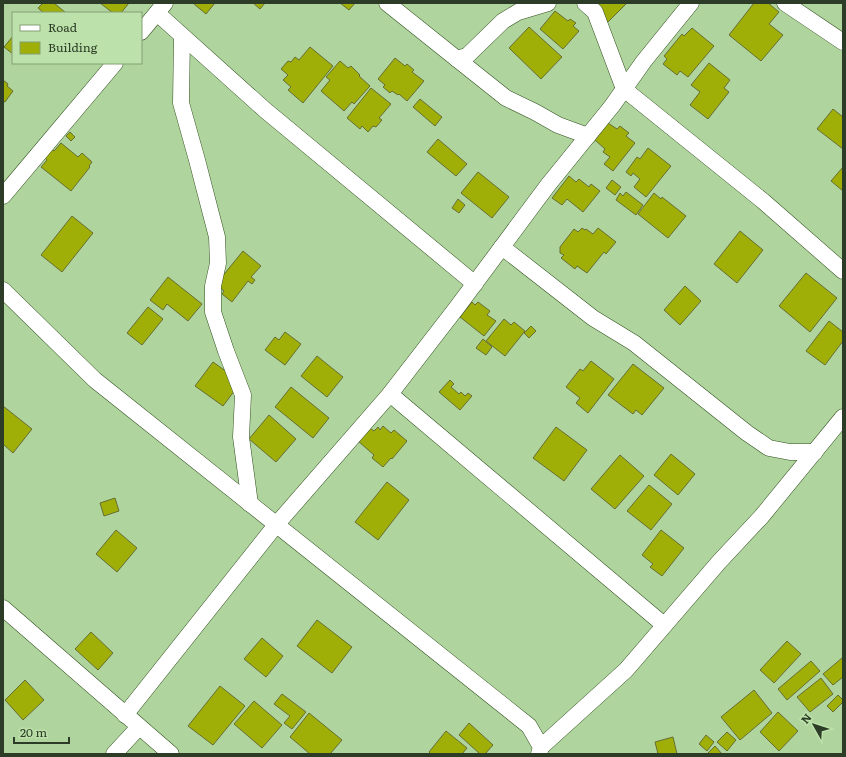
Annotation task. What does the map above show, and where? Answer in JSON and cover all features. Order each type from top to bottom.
[{"type":"street","points":[[387,3],[506,98],[558,125],[588,136]]},
{"type":"street","points":[[456,58],[467,56],[503,21],[518,12],[548,3]]},
{"type":"street","points":[[585,3],[595,12],[624,89],[763,201],[843,271]]},
{"type":"street","points":[[125,715],[276,525],[390,394],[475,284],[548,185],[612,106],[644,61],[691,3]]},
{"type":"street","points":[[785,3],[843,42]]},
{"type":"street","points":[[142,31],[161,8],[182,36],[265,110],[475,284]]},
{"type":"street","points":[[182,36],[181,103],[217,237],[218,263],[213,286],[213,312],[243,395],[241,437],[250,504]]},
{"type":"street","points":[[3,196],[114,64]]},
{"type":"street","points":[[502,247],[593,318],[634,343],[742,429],[769,448],[790,452],[815,452]]},
{"type":"street","points":[[3,290],[95,380],[529,726],[540,751],[626,670],[719,562],[762,516],[843,417]]},
{"type":"street","points":[[390,394],[664,625]]},
{"type":"street","points":[[3,608],[171,754]]},
{"type":"street","points":[[114,754],[139,727]]},
{"type":"building","points":[[43,3],[54,3],[65,12],[43,12],[38,8]]},
{"type":"building","points":[[100,3],[129,3],[122,12],[112,12]]},
{"type":"building","points":[[215,3],[206,14],[194,4]]},
{"type":"building","points":[[253,3],[265,3],[260,9]]},
{"type":"building","points":[[340,3],[355,3],[349,10]]},
{"type":"building","points":[[589,3],[627,3],[608,22]]},
{"type":"building","points":[[754,3],[768,3],[779,12],[769,24],[783,35],[761,61],[729,35]]},
{"type":"building","points":[[555,11],[568,21],[570,19],[576,23],[573,26],[579,31],[563,49],[540,29]]},
{"type":"building","points":[[529,27],[562,57],[541,79],[509,48]]},
{"type":"building","points":[[692,28],[714,46],[688,77],[680,71],[677,75],[663,64],[667,59],[664,56],[682,34],[684,36]]},
{"type":"building","points":[[12,37],[12,53],[4,47]]},
{"type":"building","points":[[310,47],[333,66],[303,103],[288,90],[291,87],[283,80],[288,75],[281,69],[288,61],[291,62],[295,57],[299,60]]},
{"type":"building","points":[[395,58],[405,66],[407,64],[414,70],[412,72],[424,81],[407,101],[399,94],[398,95],[392,91],[390,93],[383,87],[385,85],[378,79]]},
{"type":"building","points":[[340,61],[348,68],[351,66],[370,86],[354,104],[352,102],[344,111],[321,91],[330,80],[326,77]]},
{"type":"building","points":[[709,63],[730,80],[724,88],[729,92],[708,119],[690,105],[700,92],[691,85]]},
{"type":"building","points":[[3,80],[13,91],[5,102],[3,101]]},
{"type":"building","points":[[371,88],[391,104],[379,118],[382,120],[376,127],[373,126],[368,132],[362,126],[360,129],[347,118]]},
{"type":"building","points":[[420,99],[442,117],[435,126],[413,107]]},
{"type":"building","points":[[833,109],[843,117],[843,149],[817,129]]},
{"type":"building","points":[[608,123],[617,129],[620,126],[629,133],[626,136],[635,143],[613,171],[604,164],[610,157],[603,152],[605,149],[595,140]]},
{"type":"building","points":[[70,132],[75,137],[71,141],[66,136]]},
{"type":"building","points":[[438,139],[467,164],[456,176],[427,152]]},
{"type":"building","points":[[61,143],[78,157],[82,153],[92,162],[89,166],[90,167],[71,191],[41,167],[47,160],[44,157],[52,149],[54,151]]},
{"type":"building","points":[[648,148],[671,166],[646,197],[634,187],[640,179],[633,173],[631,176],[626,172],[637,157],[640,159]]},
{"type":"building","points":[[843,167],[843,191],[831,181]]},
{"type":"building","points":[[478,172],[509,197],[492,218],[461,193]]},
{"type":"building","points":[[569,176],[576,182],[579,179],[589,187],[591,184],[600,191],[583,212],[567,199],[562,205],[552,198]]},
{"type":"building","points":[[612,180],[621,187],[615,195],[606,188]]},
{"type":"building","points":[[626,192],[643,205],[636,215],[616,200],[620,193],[623,196]]},
{"type":"building","points":[[654,193],[661,199],[662,197],[686,216],[668,238],[638,214]]},
{"type":"building","points":[[458,199],[465,205],[459,213],[452,208]]},
{"type":"building","points":[[72,216],[93,233],[62,272],[41,255]]},
{"type":"building","points":[[582,228],[593,234],[598,228],[616,242],[606,254],[604,252],[587,273],[577,266],[575,269],[561,258],[564,255],[560,253],[560,247],[574,229],[578,232]]},
{"type":"building","points":[[740,231],[763,250],[737,283],[714,264]]},
{"type":"building","points":[[243,251],[261,266],[251,277],[255,280],[252,284],[248,281],[232,302],[222,294],[224,291],[216,284]]},
{"type":"building","points":[[806,273],[837,298],[810,332],[779,306]]},
{"type":"building","points":[[168,277],[202,304],[188,321],[167,304],[163,310],[150,300]]},
{"type":"building","points":[[685,286],[701,301],[680,325],[664,310]]},
{"type":"building","points":[[472,302],[475,305],[478,302],[490,311],[487,315],[496,321],[484,336],[460,317]]},
{"type":"building","points":[[148,307],[163,319],[142,345],[127,333]]},
{"type":"building","points":[[504,319],[511,325],[514,322],[525,331],[505,356],[486,341]]},
{"type":"building","points":[[829,321],[843,332],[843,341],[825,365],[806,351]]},
{"type":"building","points":[[531,326],[536,331],[529,338],[524,333]]},
{"type":"building","points":[[285,332],[301,344],[285,365],[265,350],[275,337],[279,340]]},
{"type":"building","points":[[483,339],[492,347],[486,355],[476,348]]},
{"type":"building","points":[[317,356],[343,377],[327,397],[301,376]]},
{"type":"building","points":[[591,361],[614,379],[588,413],[576,403],[580,398],[566,387],[580,369],[583,371]]},
{"type":"building","points":[[213,362],[241,382],[223,406],[195,386]]},
{"type":"building","points":[[633,364],[664,388],[642,415],[636,410],[633,414],[608,395]]},
{"type":"building","points":[[450,380],[454,384],[451,387],[459,394],[461,392],[465,396],[468,393],[472,396],[460,410],[439,392]]},
{"type":"building","points":[[291,387],[329,418],[313,438],[275,407]]},
{"type":"building","points":[[3,406],[32,429],[13,453],[3,444]]},
{"type":"building","points":[[269,415],[296,439],[276,462],[249,439]]},
{"type":"building","points":[[383,426],[391,433],[394,430],[407,441],[383,467],[372,458],[374,455],[358,441],[370,428],[374,431],[378,427],[380,430]]},
{"type":"building","points":[[556,427],[587,450],[564,481],[533,458]]},
{"type":"building","points":[[671,454],[695,474],[678,495],[654,475]]},
{"type":"building","points":[[620,455],[644,476],[615,509],[591,489]]},
{"type":"building","points":[[387,482],[409,500],[378,540],[355,522]]},
{"type":"building","points":[[649,485],[672,504],[651,530],[627,511]]},
{"type":"building","points":[[115,498],[119,511],[104,516],[100,503]]},
{"type":"building","points":[[116,530],[137,548],[117,572],[96,554]]},
{"type":"building","points":[[661,530],[684,548],[662,576],[650,567],[653,564],[642,555]]},
{"type":"building","points":[[317,620],[352,647],[332,673],[297,646]]},
{"type":"building","points":[[91,632],[113,653],[98,670],[75,649]]},
{"type":"building","points":[[262,638],[283,656],[266,677],[244,659]]},
{"type":"building","points":[[787,641],[801,654],[774,683],[760,670]]},
{"type":"building","points":[[842,658],[843,677],[833,685],[823,674]]},
{"type":"building","points":[[811,661],[820,671],[787,700],[778,689]]},
{"type":"building","points":[[821,678],[833,694],[810,712],[797,697]]},
{"type":"building","points":[[25,680],[44,700],[23,720],[5,700]]},
{"type":"building","points":[[220,686],[245,706],[213,745],[188,726]]},
{"type":"building","points":[[754,690],[772,713],[740,740],[721,717]]},
{"type":"building","points":[[282,694],[306,712],[292,729],[284,723],[290,716],[274,704]]},
{"type":"building","points":[[838,695],[843,702],[833,712],[827,706]]},
{"type":"building","points":[[254,701],[282,725],[262,748],[234,724]]},
{"type":"building","points":[[778,712],[798,731],[779,751],[760,732]]},
{"type":"building","points":[[309,713],[342,740],[330,754],[310,754],[290,737]]},
{"type":"building","points":[[469,723],[493,745],[485,754],[480,754],[459,735]]},
{"type":"building","points":[[446,731],[467,748],[462,754],[431,754],[429,752]]},
{"type":"building","points":[[727,732],[736,740],[727,751],[717,742]]},
{"type":"building","points":[[706,735],[714,742],[707,751],[699,744]]},
{"type":"building","points":[[673,737],[677,754],[658,754],[655,742]]},
{"type":"building","points":[[715,746],[722,754],[707,754]]}]
